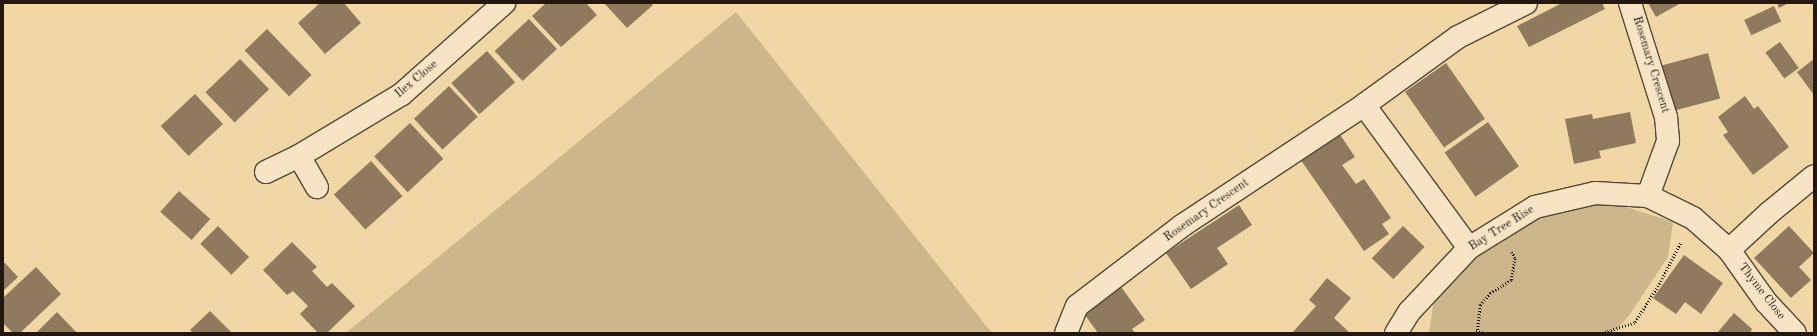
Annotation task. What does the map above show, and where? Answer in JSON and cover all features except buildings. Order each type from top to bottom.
[{"type":"street","name":"Ilex Close","points":[[266,172],[299,156],[402,94],[504,3]]},
{"type":"street","name":"Rosemary Crescent","points":[[1066,333],[1077,306],[1183,226],[1364,105],[1458,37],[1526,3]]},
{"type":"street","name":"Rosemary Crescent","points":[[1630,3],[1666,117],[1668,141],[1648,196]]},
{"type":"street","points":[[1364,105],[1469,248]]},
{"type":"street","points":[[299,156],[317,187]]},
{"type":"street","points":[[1729,250],[1769,213],[1814,176]]},
{"type":"street","name":"Bay Tree Rise","points":[[1396,333],[1410,311],[1469,248],[1497,229],[1535,207],[1595,193],[1648,196],[1693,218],[1729,250]]},
{"type":"street","name":"Thyme Close","points":[[1729,250],[1766,302],[1795,333]]},
{"type":"path","points":[[1602,333],[1635,322],[1659,284],[1693,218]]},
{"type":"path","points":[[1485,333],[1476,332],[1480,305],[1490,293],[1511,280],[1515,258],[1497,229]]},
{"type":"shaded area","points":[[736,12],[992,333],[346,333]]},
{"type":"shaded area","points":[[1595,193],[1629,208],[1673,222],[1668,257],[1628,317],[1613,333],[1429,333],[1433,306],[1469,248],[1497,229]]}]
